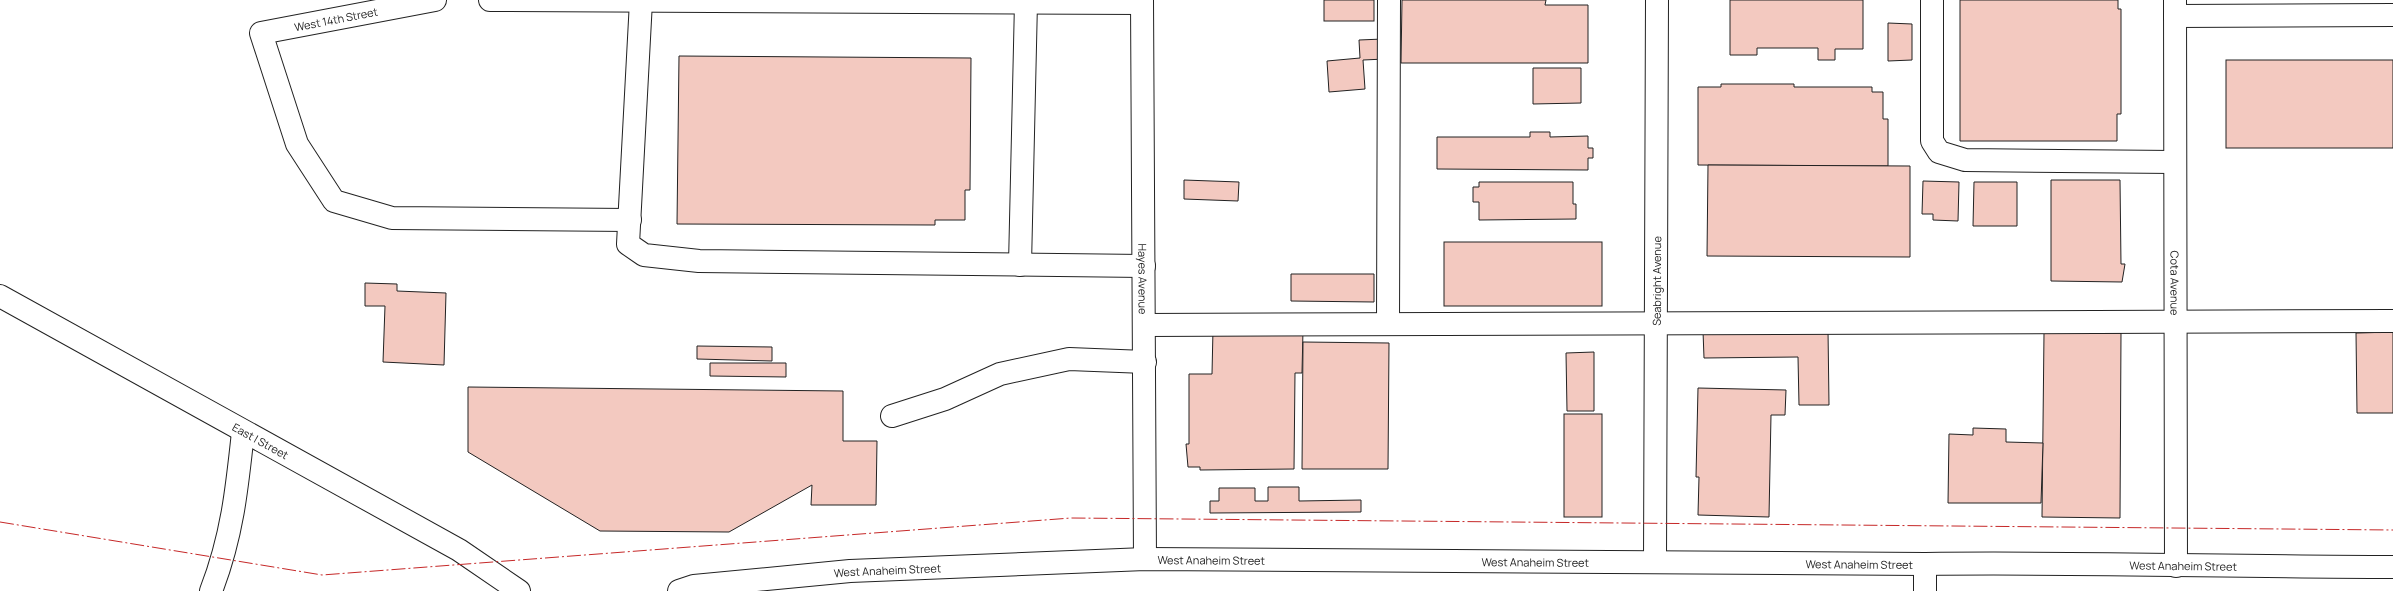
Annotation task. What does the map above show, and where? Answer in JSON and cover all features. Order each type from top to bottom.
[{"type":"street","name":"West 14th Street","points":[[435,0],[261,33],[297,144],[334,201],[392,218],[630,220]]},
{"type":"street","points":[[490,0],[1142,1]]},
{"type":"street","points":[[1388,324],[1389,0]]},
{"type":"street","name":"Seabright Avenue","points":[[1655,561],[1657,0]]},
{"type":"street","points":[[1932,0],[1932,141],[1939,152],[1964,160],[2174,162]]},
{"type":"street","points":[[641,1],[628,244],[644,255],[700,261],[1144,266]]},
{"type":"street","name":"Hayes Avenue","points":[[1142,1],[1145,325],[1145,559]]},
{"type":"street","points":[[1020,265],[1026,2]]},
{"type":"street","points":[[2175,8],[2393,15]]},
{"type":"street","name":"Cota Avenue","points":[[2175,8],[2174,322],[2176,566]]},
{"type":"street","name":"East I Street","points":[[0,296],[243,432],[459,550],[519,591]]},
{"type":"street","points":[[1145,325],[1657,322],[2393,321]]},
{"type":"street","points":[[892,416],[945,399],[1000,374],[1069,359],[1145,362]]},
{"type":"street","points":[[211,591],[220,568],[236,503],[243,432]]},
{"type":"street","name":"West Anaheim Street","points":[[679,591],[694,586],[850,571],[1145,559],[1655,561],[1925,564],[2052,563],[2176,566],[2393,567]]},
{"type":"street","points":[[1925,564],[1925,591]]},
{"type":"building","points":[[1324,0],[1374,0],[1374,21],[1324,21]]},
{"type":"building","points":[[1402,0],[1546,0],[1545,5],[1588,5],[1588,63],[1401,63]]},
{"type":"building","points":[[1730,0],[1863,0],[1863,49],[1835,49],[1835,60],[1818,60],[1818,48],[1757,48],[1757,55],[1730,55]]},
{"type":"building","points":[[1960,0],[2118,0],[2118,9],[2121,9],[2121,114],[2117,114],[2117,141],[1960,141]]},
{"type":"building","points":[[1888,23],[1912,24],[1912,60],[1888,61]]},
{"type":"building","points":[[1383,39],[1385,59],[1363,60],[1365,89],[1329,92],[1327,61],[1360,58],[1359,40]]},
{"type":"building","points":[[679,56],[971,58],[970,190],[965,190],[965,220],[935,220],[935,225],[677,224]]},
{"type":"building","points":[[2226,60],[2393,60],[2393,148],[2226,148]]},
{"type":"building","points":[[1533,68],[1581,68],[1581,103],[1533,104]]},
{"type":"building","points":[[1721,84],[1794,84],[1794,87],[1872,87],[1872,92],[1883,92],[1883,119],[1888,119],[1888,166],[1698,165],[1698,87],[1721,87]]},
{"type":"building","points":[[1530,132],[1550,132],[1550,137],[1588,136],[1588,148],[1593,148],[1593,158],[1588,158],[1588,170],[1437,169],[1437,137],[1530,137]]},
{"type":"building","points":[[1708,165],[1910,166],[1910,257],[1707,256]]},
{"type":"building","points":[[1184,180],[1239,182],[1238,201],[1184,199]]},
{"type":"building","points":[[2051,180],[2120,180],[2121,264],[2125,264],[2122,282],[2051,281]]},
{"type":"building","points":[[1923,181],[1959,182],[1958,221],[1933,220],[1933,214],[1922,214]]},
{"type":"building","points":[[1479,182],[1573,182],[1573,204],[1576,204],[1576,219],[1479,220],[1479,202],[1473,202],[1473,187],[1479,187]]},
{"type":"building","points":[[1974,182],[2017,182],[2017,226],[1973,226]]},
{"type":"building","points":[[1444,242],[1602,242],[1602,306],[1444,306]]},
{"type":"building","points":[[1291,274],[1374,274],[1374,302],[1291,301]]},
{"type":"building","points":[[365,283],[397,284],[397,291],[446,293],[444,365],[383,362],[385,306],[365,306]]},
{"type":"building","points":[[1213,329],[1303,330],[1302,373],[1295,373],[1294,469],[1200,470],[1200,467],[1188,467],[1186,444],[1189,444],[1189,374],[1212,374]]},
{"type":"building","points":[[1828,330],[1829,405],[1799,405],[1798,357],[1704,358],[1703,331]]},
{"type":"building","points":[[2393,332],[2393,413],[2357,413],[2356,333]]},
{"type":"building","points":[[2044,333],[2121,333],[2120,518],[2042,517]]},
{"type":"building","points":[[1303,342],[1389,343],[1388,469],[1302,469]]},
{"type":"building","points":[[697,346],[772,347],[772,361],[697,359]]},
{"type":"building","points":[[1594,352],[1594,411],[1567,411],[1566,353]]},
{"type":"building","points":[[710,363],[786,363],[786,377],[710,376]]},
{"type":"building","points":[[468,387],[843,391],[843,441],[877,441],[876,505],[811,505],[812,485],[729,532],[600,531],[468,452]]},
{"type":"building","points":[[1698,388],[1786,390],[1785,415],[1771,415],[1769,517],[1698,515],[1699,477],[1696,477]]},
{"type":"building","points":[[1564,414],[1602,414],[1602,517],[1564,517]]},
{"type":"building","points":[[1973,428],[2006,429],[2006,442],[2043,443],[2041,503],[1948,503],[1949,434],[1973,435]]},
{"type":"building","points":[[1268,487],[1299,487],[1299,501],[1361,500],[1361,512],[1210,513],[1210,501],[1219,501],[1219,488],[1255,488],[1255,501],[1268,501]]},
{"type":"power","points":[[0,522],[322,575],[1071,518],[2393,530]]}]
